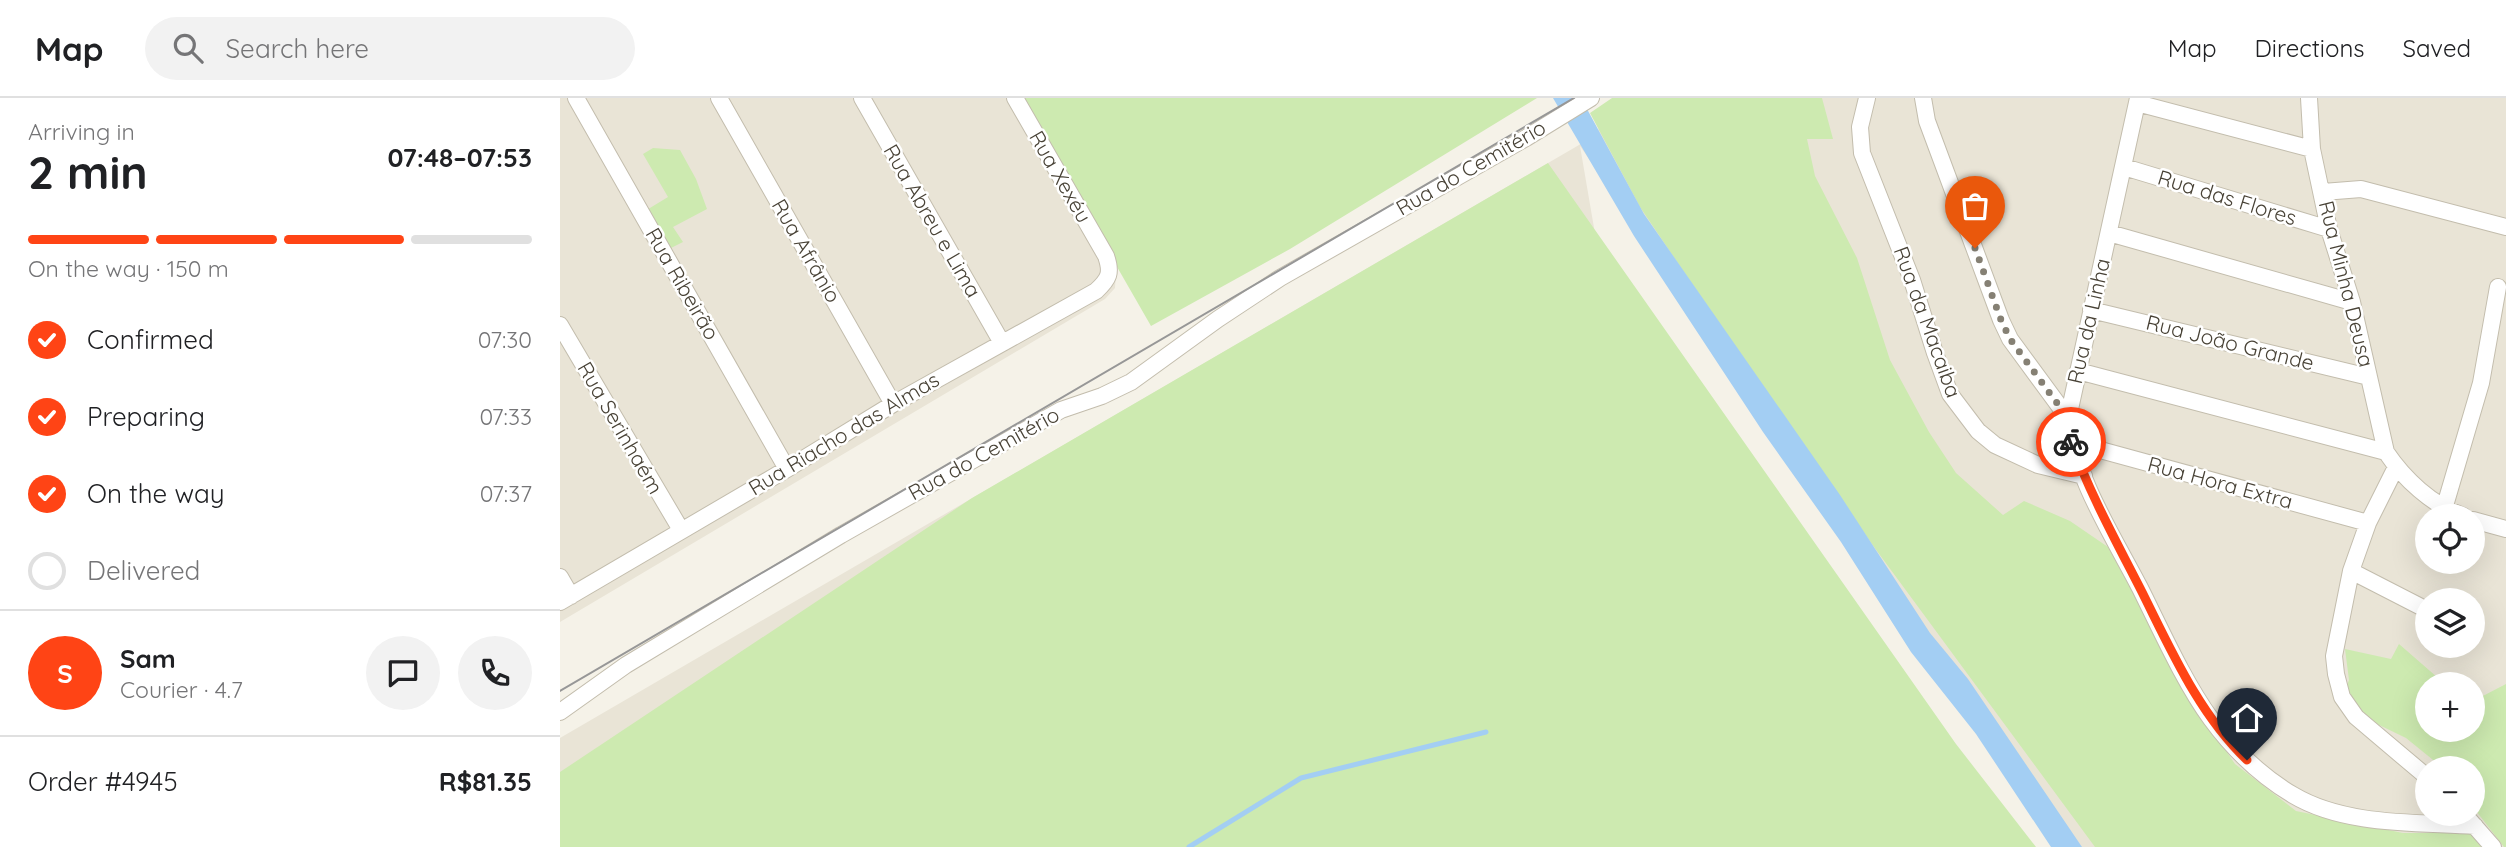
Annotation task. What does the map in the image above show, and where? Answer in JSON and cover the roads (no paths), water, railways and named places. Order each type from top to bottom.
[{"type":"street","name":"Rua Ribeirão","points":[[576,98],[788,469]]},
{"type":"street","name":"Rua Afrânio","points":[[719,98],[892,404]]},
{"type":"street","name":"Rua Abreu e Lima","points":[[862,98],[1002,343]]},
{"type":"street","name":"Rua Xexéu","points":[[1014,98],[1106,256]]},
{"type":"street","name":"Rua da Macaiba","points":[[1867,98],[1860,127],[1862,153],[1912,280],[1950,394],[1978,431],[1995,445],[2038,465],[2084,476]]},
{"type":"street","points":[[1923,98],[1927,121],[2001,320],[2018,350],[2068,418]]},
{"type":"street","name":"Rua Minha Deusa","points":[[2309,98],[2312,149],[2329,229],[2352,302],[2386,452],[2396,467],[2438,504]]},
{"type":"street","name":"Rua do Cemitério","points":[[560,712],[626,665],[841,535],[1061,410],[1102,396],[1131,382],[1218,318],[1280,278],[1588,100]]},
{"type":"street","name":"Rua da Linha","points":[[2138,100],[2068,418],[2071,442],[2084,476],[2167,642],[2210,717],[2232,746],[2262,774],[2293,795],[2316,806],[2356,816],[2415,818]]},
{"type":"street","points":[[2138,100],[2312,149]]},
{"type":"street","name":"Rua das Flores","points":[[2124,167],[2329,229]]},
{"type":"street","points":[[2323,192],[2361,189],[2506,227]]},
{"type":"street","points":[[2109,233],[2352,302]]},
{"type":"street","name":"Rua Riacho das Almas","points":[[565,599],[788,469],[892,404],[1096,291],[1109,277],[1110,268],[1106,256]]},
{"type":"street","points":[[2445,504],[2481,383],[2498,287]]},
{"type":"street","name":"Rua João Grande","points":[[2091,310],[2369,377]]},
{"type":"street","name":"Rua Serinhaém","points":[[560,325],[681,530]]},
{"type":"street","points":[[2078,371],[2386,452]]},
{"type":"street","name":"Rua Hora Extra","points":[[2071,442],[2368,523]]},
{"type":"street","points":[[2396,467],[2368,523],[2351,571],[2334,656],[2337,684],[2356,718],[2415,767]]},
{"type":"street","points":[[2485,523],[2506,529]]},
{"type":"street","points":[[2351,571],[2415,604]]},
{"type":"street","points":[[560,577],[565,599]]},
{"type":"street","points":[[2474,826],[2493,847]]},
{"type":"water","points":[[1553,98],[1581,98],[1644,214],[1840,495],[1930,633],[1968,679],[2082,847],[2051,847],[1976,734],[1911,652],[1841,542],[1763,432],[1634,236]]},
{"type":"waterway","points":[[1189,847],[1301,778],[1486,732]]},
{"type":"tram line","points":[[560,691],[1574,98]]}]
